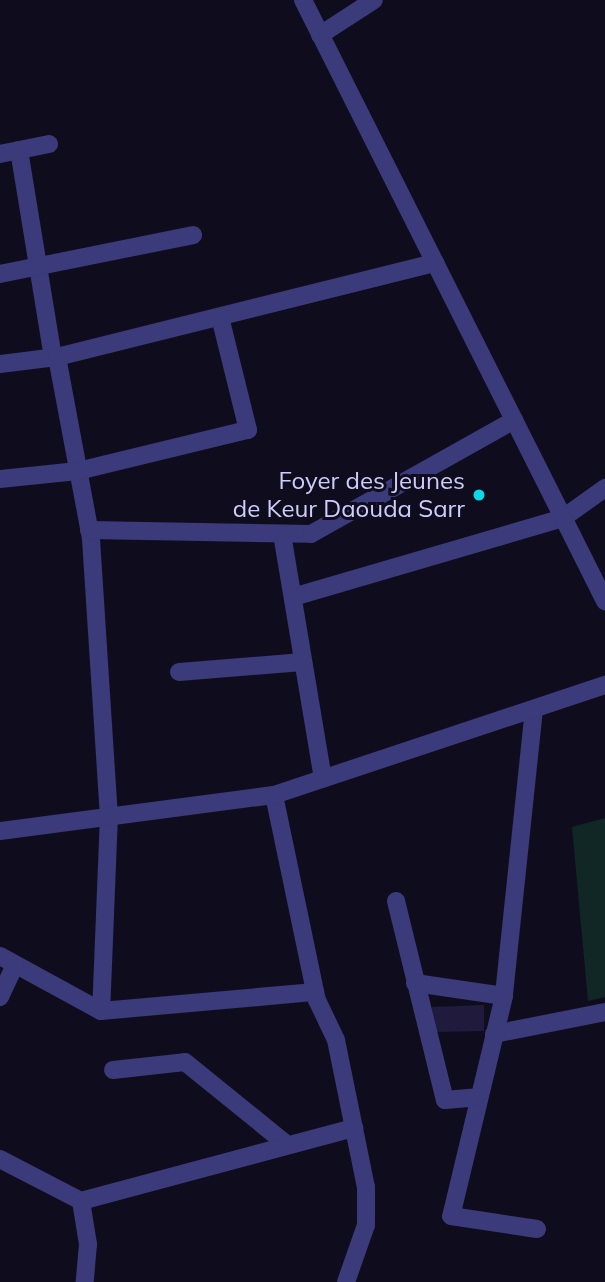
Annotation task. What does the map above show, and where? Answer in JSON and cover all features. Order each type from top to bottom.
[{"type":"street","points":[[303,0],[605,601]]},
{"type":"street","points":[[320,35],[374,0]]},
{"type":"street","points":[[0,154],[49,144]]},
{"type":"street","points":[[19,150],[38,267],[89,530],[109,815],[101,1011]]},
{"type":"street","points":[[0,274],[193,234]]},
{"type":"street","points":[[0,364],[55,357],[435,263]]},
{"type":"street","points":[[0,479],[78,471],[248,430],[220,317]]},
{"type":"street","points":[[89,530],[311,534],[514,420]]},
{"type":"street","points":[[293,597],[563,518],[605,488]]},
{"type":"street","points":[[282,534],[323,779]]},
{"type":"street","points":[[179,672],[303,662]]},
{"type":"street","points":[[0,831],[274,795],[605,685]]},
{"type":"street","points":[[534,709],[504,996],[477,1097],[451,1216],[537,1229]]},
{"type":"street","points":[[274,795],[315,992],[336,1040],[366,1186],[366,1225],[346,1282]]},
{"type":"street","points":[[396,901],[445,1100],[477,1097]]},
{"type":"street","points":[[0,996],[8,960],[101,1011],[315,992]]},
{"type":"street","points":[[415,983],[504,996]]},
{"type":"street","points":[[494,1034],[605,1012]]},
{"type":"street","points":[[113,1070],[186,1062],[285,1143]]},
{"type":"street","points":[[0,1159],[81,1201],[285,1143],[354,1128]]},
{"type":"street","points":[[81,1201],[88,1244],[85,1282]]},
{"type":"green space","points":[[605,818],[605,997],[588,1001],[572,827]]},
{"type":"building","points":[[484,1005],[484,1031],[433,1032],[432,1007]]},
{"type":"place","name":"Foyer des Jeunes de Keur Daouda Sarr","points":[[479,495]]}]
